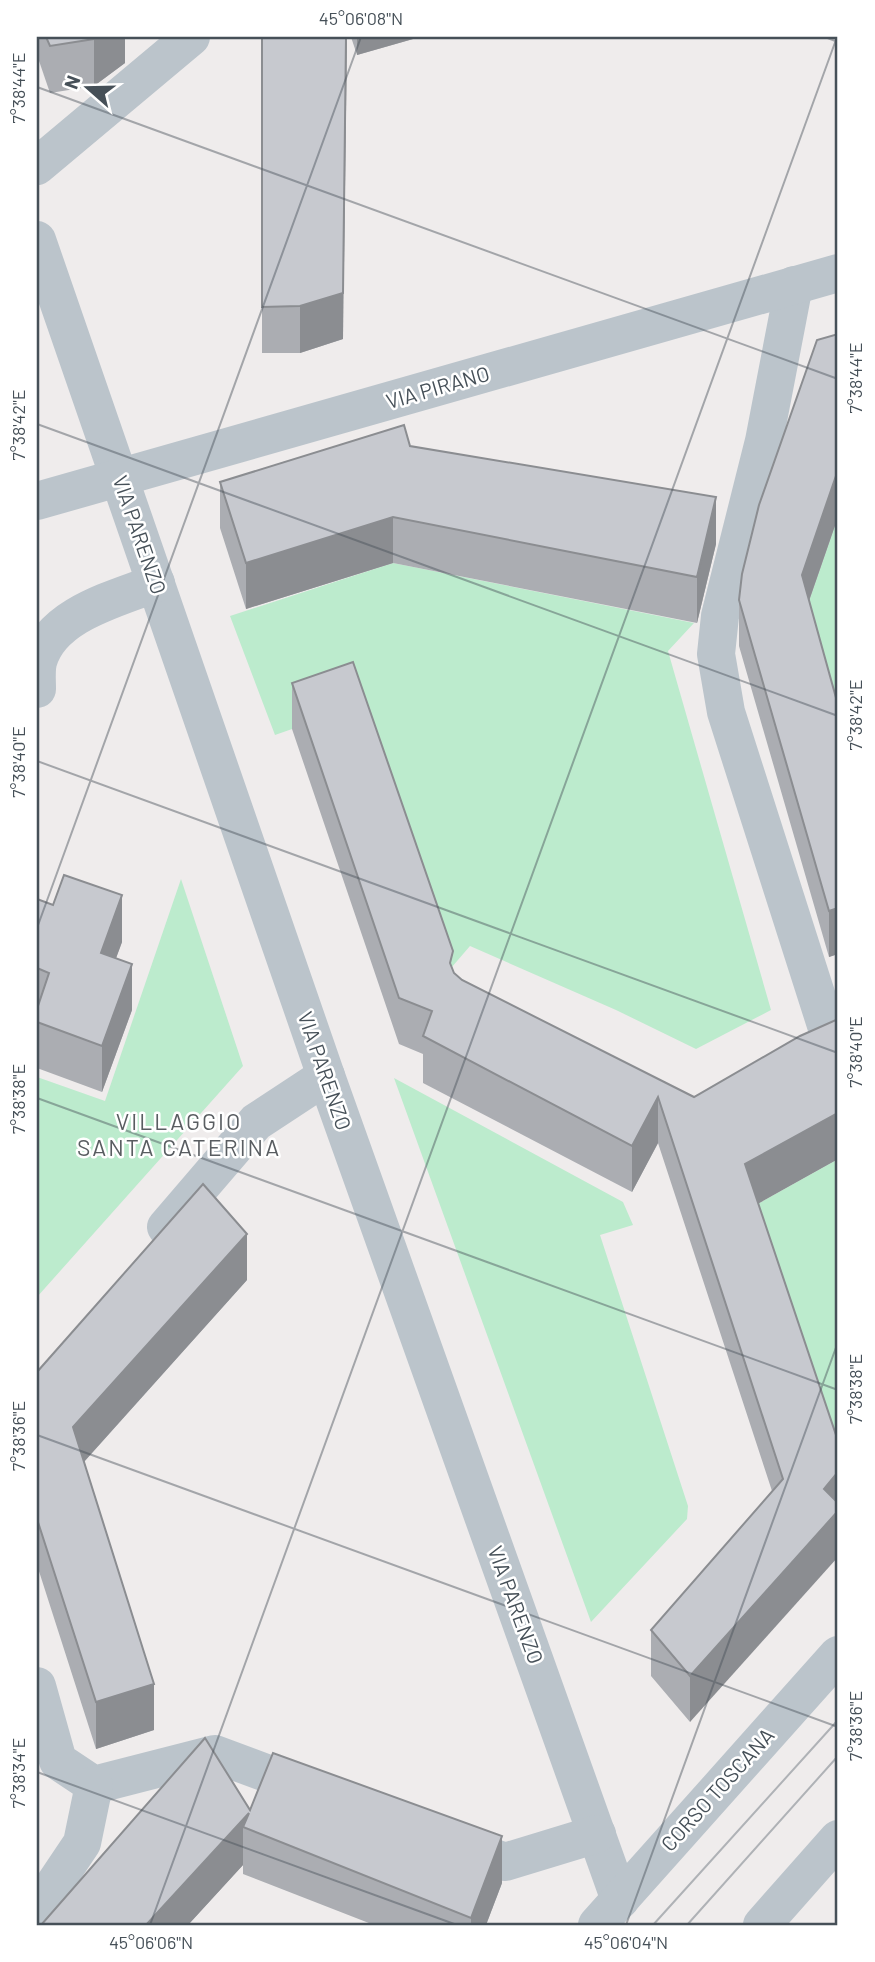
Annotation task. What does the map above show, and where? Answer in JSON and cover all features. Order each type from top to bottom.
[{"type":"street","points":[[37,166],[191,37]]},
{"type":"street","name":"VIA PARENZO","points":[[37,240],[326,1076],[597,1834],[608,1912]]},
{"type":"street","name":"VIA PIRANO","points":[[37,502],[838,273]]},
{"type":"street","points":[[794,285],[764,441],[720,616],[716,654],[726,712],[835,1042],[796,1059]]},
{"type":"street","points":[[37,689],[38,662],[53,634],[85,611],[156,583]]},
{"type":"street","points":[[140,1257],[256,1122],[326,1076]]},
{"type":"street","name":"CORSO TOSCANA","points":[[608,1912],[838,1655]]},
{"type":"street","points":[[37,1686],[58,1761],[94,1785],[215,1754],[341,1801]]},
{"type":"street","points":[[37,1910],[82,1843],[94,1785]]},
{"type":"street","points":[[417,1829],[505,1862],[597,1834]]},
{"type":"street","points":[[762,1925],[838,1839]]},
{"type":"green space","points":[[838,517],[838,751],[802,621]]},
{"type":"green space","points":[[393,563],[694,623],[668,651],[771,1010],[696,1049],[616,1010],[470,946],[445,975],[352,708],[275,735],[230,616]]},
{"type":"green space","points":[[181,879],[243,1066],[37,1297],[37,1077],[105,1101]]},
{"type":"green space","points":[[394,1078],[623,1202],[633,1225],[600,1235],[688,1506],[687,1519],[591,1622]]},
{"type":"green space","points":[[838,1159],[838,1488],[745,1211]]},
{"type":"building","points":[[46,37],[98,37],[50,46]]},
{"type":"building","points":[[262,37],[346,37],[343,293],[300,306],[262,307]]},
{"type":"building","points":[[838,334],[838,470],[802,575],[838,705],[838,908],[829,911],[739,600],[742,574],[759,505],[817,340]]},
{"type":"building","points":[[404,425],[410,446],[716,497],[697,577],[393,517],[246,563],[220,482]]},
{"type":"building","points":[[353,662],[453,951],[450,963],[454,973],[462,980],[694,1097],[800,1036],[838,1019],[838,1113],[745,1164],[838,1441],[838,1472],[824,1489],[838,1503],[838,1511],[690,1676],[651,1630],[783,1479],[658,1097],[632,1146],[423,1036],[432,1011],[399,998],[292,683]]},
{"type":"building","points":[[64,875],[122,895],[101,953],[132,964],[102,1046],[37,1022],[37,1009],[49,973],[37,968],[37,899],[53,905]]},
{"type":"building","points":[[203,1184],[247,1234],[73,1427],[154,1684],[96,1702],[37,1519],[37,1372]]},
{"type":"building","points":[[205,1738],[250,1810],[273,1753],[502,1836],[471,1918],[243,1827],[249,1813],[146,1925],[41,1925]]},
{"type":"tram line","points":[[653,1925],[838,1720]]},
{"type":"tram line","points":[[687,1925],[838,1756]]},
{"type":"district","name":"VILLAGGIO SANTA CATERINA","points":[[179,1135]]}]
